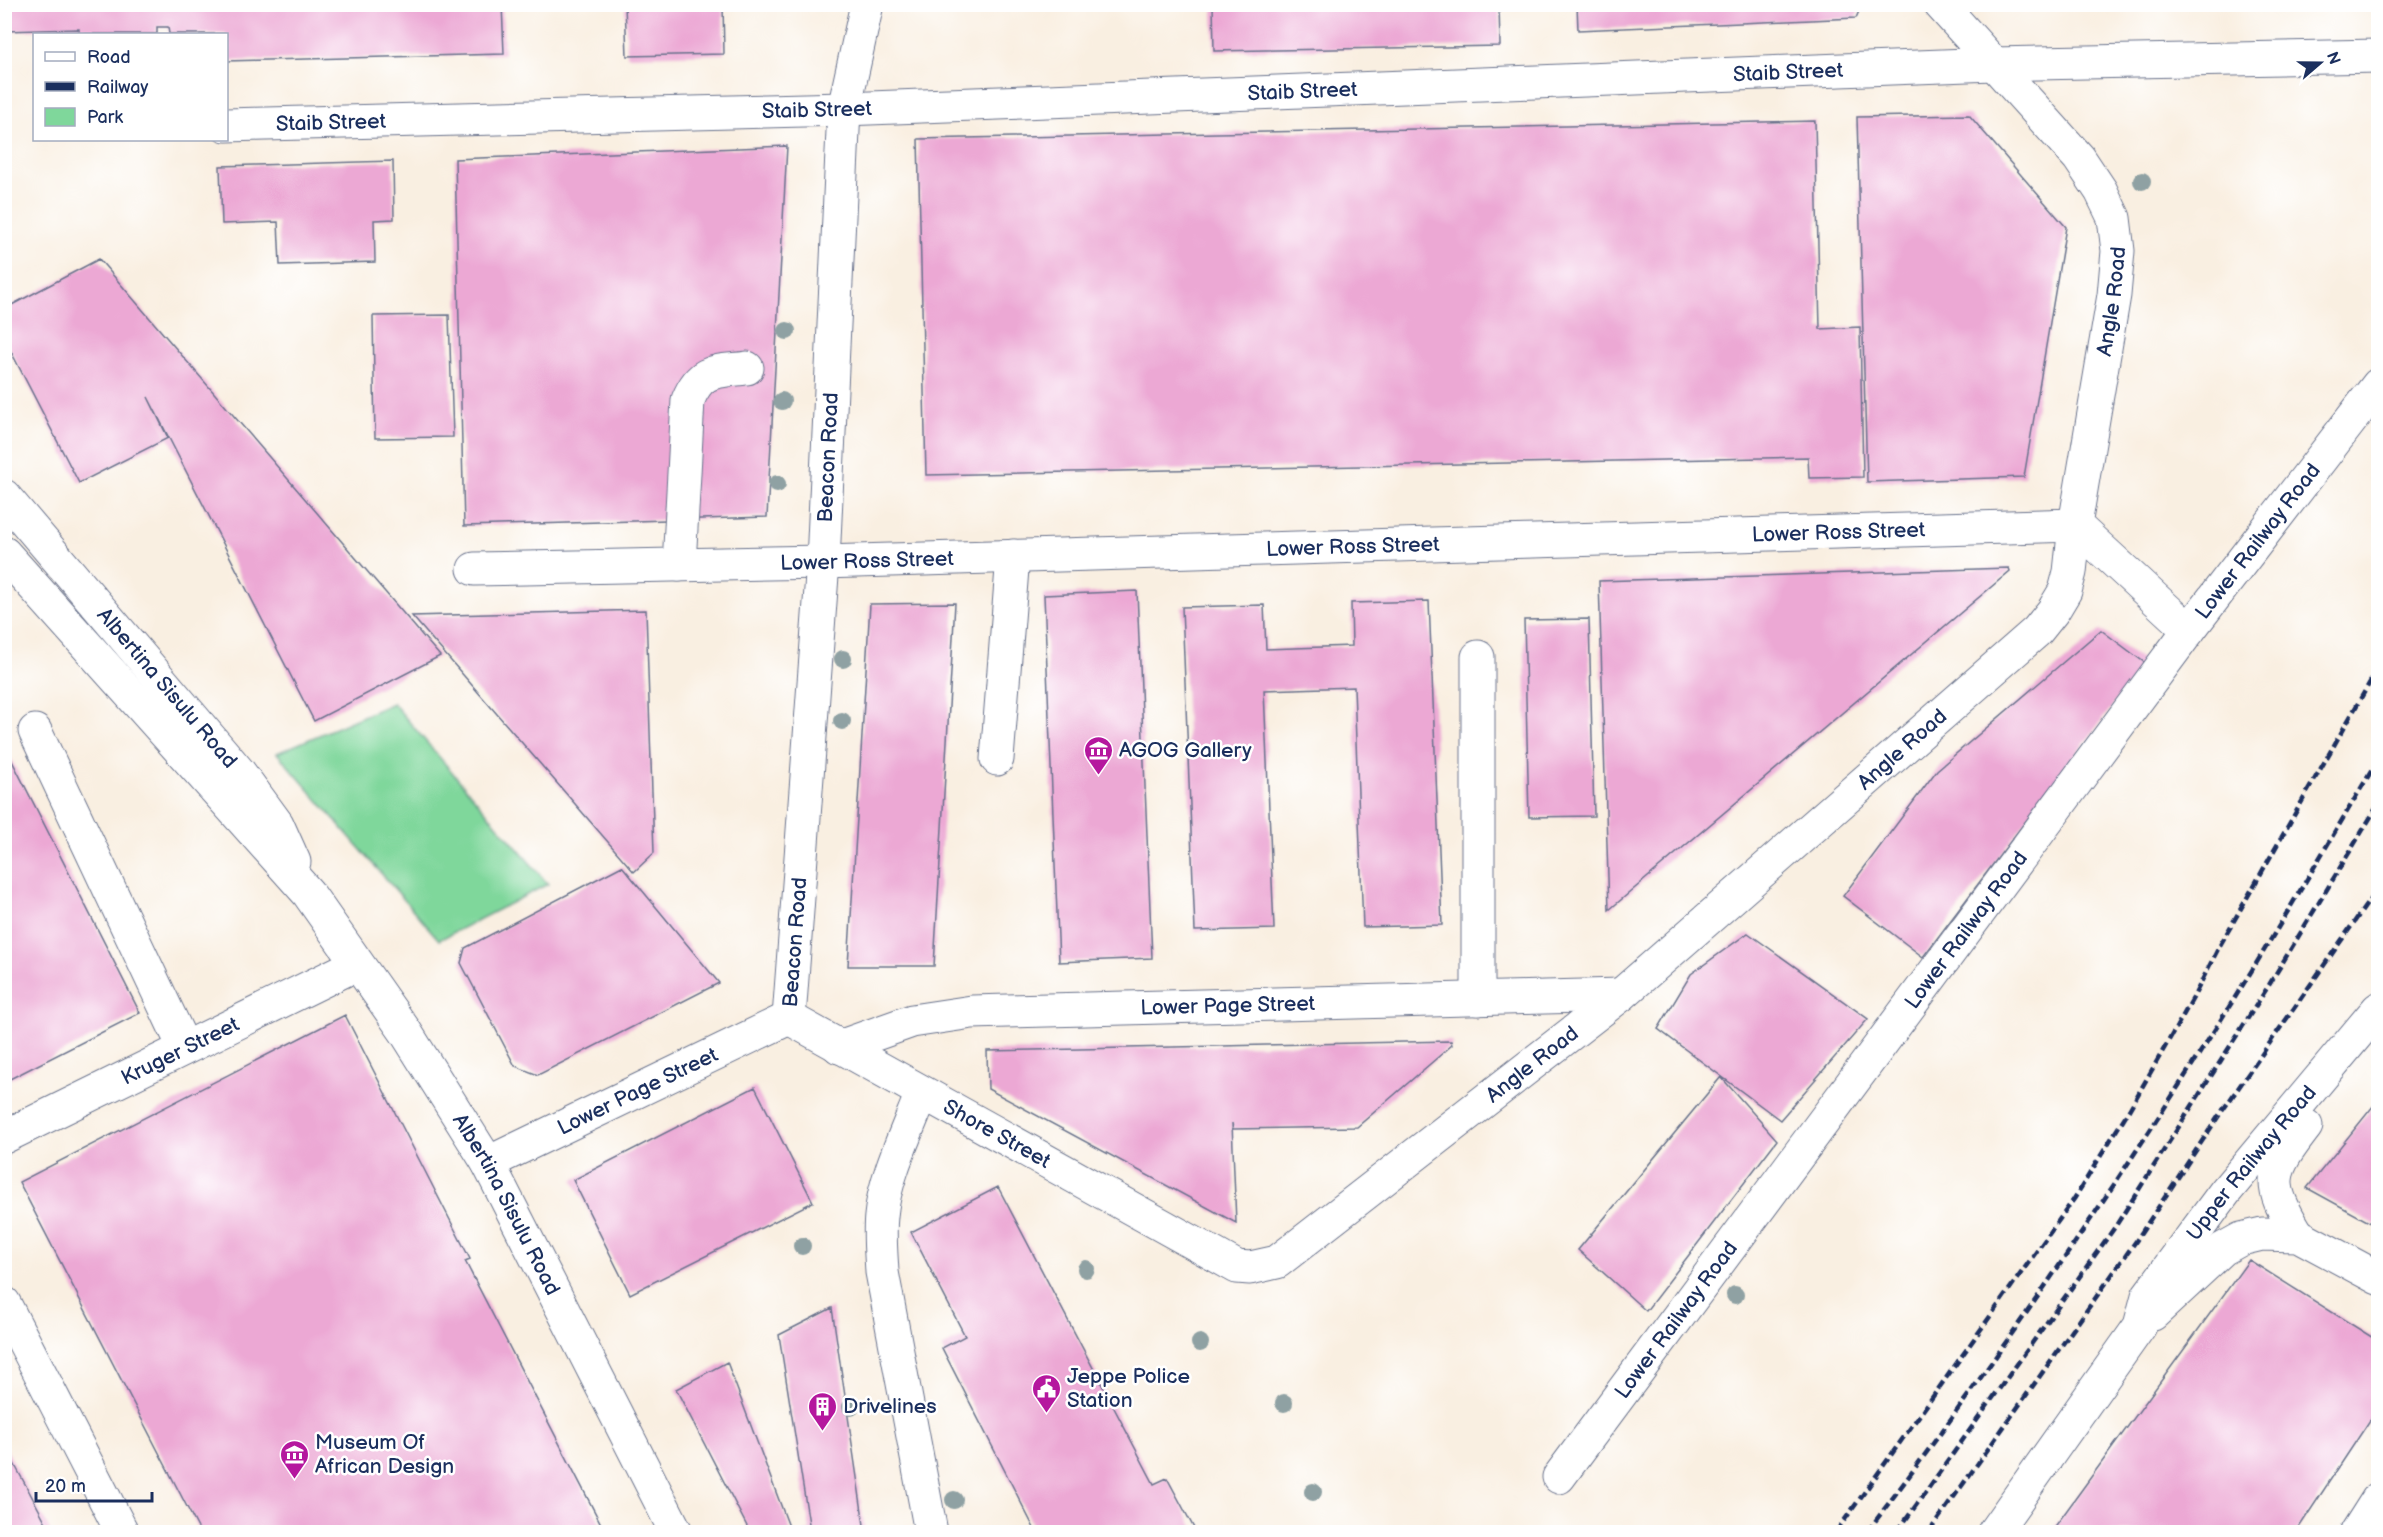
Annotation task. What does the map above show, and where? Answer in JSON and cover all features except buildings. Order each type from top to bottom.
[{"type":"street","name":"Beacon Road","points":[[789,1018],[823,561],[844,110],[867,4]]},
{"type":"street","name":"Angle Road","points":[[1206,1252],[1238,1268],[1251,1268],[1277,1262],[1621,995],[2037,631],[2053,611],[2064,591],[2070,572],[2075,525],[2114,295],[2118,251],[2114,218],[2101,191],[2079,158],[1940,4]]},
{"type":"street","name":"Staib Street","points":[[228,125],[844,110],[1993,63],[2379,56]]},
{"type":"street","points":[[679,565],[688,400],[694,384],[706,373],[747,368]]},
{"type":"street","name":"Lower Railway Road","points":[[1559,1477],[2189,630],[2379,385]]},
{"type":"street","name":"Albertina Sisulu Road","points":[[4,496],[239,772],[277,824],[309,893]]},
{"type":"street","name":"Lower Ross Street","points":[[474,569],[1013,556],[2075,525]]},
{"type":"street","points":[[2075,525],[2189,630]]},
{"type":"street","name":"Albertina Sisulu Road","points":[[4,554],[309,893],[405,1031],[488,1163],[675,1532]]},
{"type":"street","points":[[997,759],[1013,556]]},
{"type":"street","points":[[1478,657],[1478,999]]},
{"type":"street","points":[[35,731],[184,1047]]},
{"type":"street","name":"Kruger Street","points":[[4,1137],[357,964]]},
{"type":"street","name":"Lower Page Street","points":[[839,1047],[912,1021],[972,1012],[1621,995]]},
{"type":"street","name":"Upper Railway Road","points":[[2140,1326],[2148,1296],[2218,1202],[2379,1009]]},
{"type":"street","name":"Lower Page Street","points":[[488,1163],[789,1018]]},
{"type":"street","name":"Shore Street","points":[[789,1018],[1206,1252]]},
{"type":"street","name":"Upper Railway Road","points":[[2298,1235],[2279,1204],[2276,1185],[2277,1172],[2284,1155],[2379,1036]]},
{"type":"street","points":[[922,1093],[888,1187],[881,1214],[881,1236],[882,1272],[931,1533]]},
{"type":"street","name":"Upper Railway Road","points":[[1994,1533],[2140,1326],[2223,1249],[2241,1239],[2262,1234],[2298,1235]]},
{"type":"street","points":[[2298,1235],[2379,1278]]},
{"type":"street","points":[[4,1303],[122,1533]]},
{"type":"street","points":[[2356,1533],[2379,1499]]},
{"type":"green space","points":[[393,703],[548,884],[439,940],[277,753]]},
{"type":"railway","points":[[1836,1532],[2074,1199],[2129,1110],[2378,668]]},
{"type":"railway","points":[[1867,1532],[1918,1465],[2112,1188],[2249,975],[2378,760]]},
{"type":"railway","points":[[1897,1532],[2115,1227],[2269,985],[2378,805]]},
{"type":"railway","points":[[1929,1532],[2136,1241],[2218,1117],[2378,888]]},
{"type":"place","name":"AGOG Gallery","points":[[1098,776]]},
{"type":"place","name":"Jeppe Police Station","points":[[1046,1414]]},
{"type":"place","name":"Drivelines","points":[[822,1432]]},
{"type":"place","name":"Museum Of African Design","points":[[294,1480]]}]
